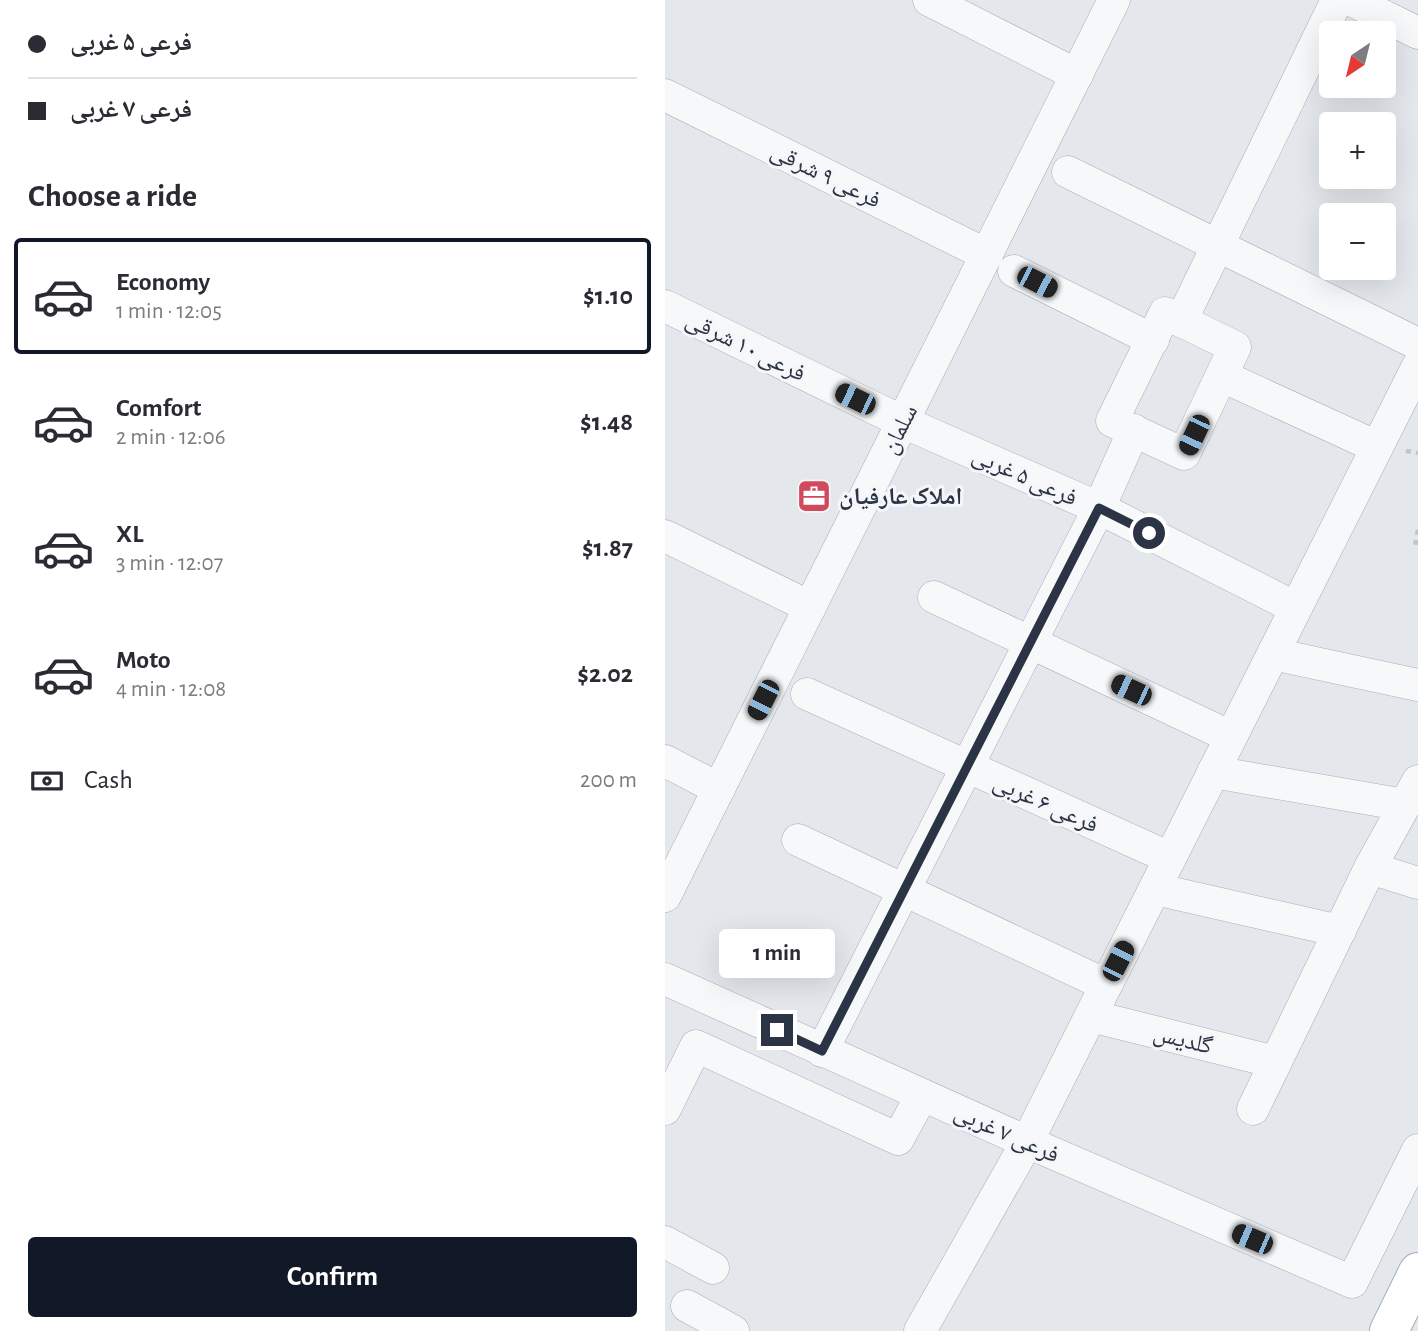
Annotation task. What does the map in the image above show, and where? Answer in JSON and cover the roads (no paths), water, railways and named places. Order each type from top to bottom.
[{"type":"main road","points":[[1389,1331],[1418,1272]]},
{"type":"street","points":[[929,0],[1077,75]]},
{"type":"street","name":"سلمان","points":[[665,896],[1114,0]]},
{"type":"street","points":[[1181,321],[1337,0]]},
{"type":"street","points":[[1351,0],[1418,33]]},
{"type":"street","name":"فرعی ۹ شرقی","points":[[665,95],[986,255]]},
{"type":"street","points":[[1068,172],[1418,344]]},
{"type":"street","points":[[1014,271],[1153,340]]},
{"type":"street","name":"فرعی ۱۰ شرقی","points":[[665,306],[903,422]]},
{"type":"street","points":[[1165,313],[1181,321],[1235,347],[1184,454],[1112,421],[1165,313]]},
{"type":"street","points":[[920,1331],[1027,1142],[1418,366]]},
{"type":"street","points":[[1222,376],[1377,447]]},
{"type":"street","name":"فرعی ۵ غربی","points":[[903,422],[1099,508],[1296,608]]},
{"type":"street","points":[[822,1051],[1099,508],[1134,430]]},
{"type":"street","points":[[665,536],[810,607]]},
{"type":"street","points":[[935,597],[1231,737]]},
{"type":"street","points":[[1273,653],[1418,685]]},
{"type":"street","name":"فرعی ۶ غربی","points":[[807,694],[1170,858]]},
{"type":"street","points":[[665,761],[719,789]]},
{"type":"street","points":[[1213,772],[1411,793],[1370,868],[1253,1109]]},
{"type":"street","points":[[799,839],[1106,985]]},
{"type":"street","points":[[1370,868],[1418,883]]},
{"type":"street","points":[[1155,889],[1340,931]]},
{"type":"street","name":"فرعی ۷ غربی","points":[[665,979],[1027,1142],[1352,1282],[1418,1150]]},
{"type":"street","name":"گلدیس","points":[[1091,1016],[1275,1062]]},
{"type":"street","points":[[665,1109],[695,1046],[898,1139],[922,1095]]},
{"type":"street","points":[[665,1242],[713,1268]]},
{"type":"street","points":[[687,1307],[733,1331]]},
{"type":"place","name":"املاک عارفیان","points":[[814,496]]}]
